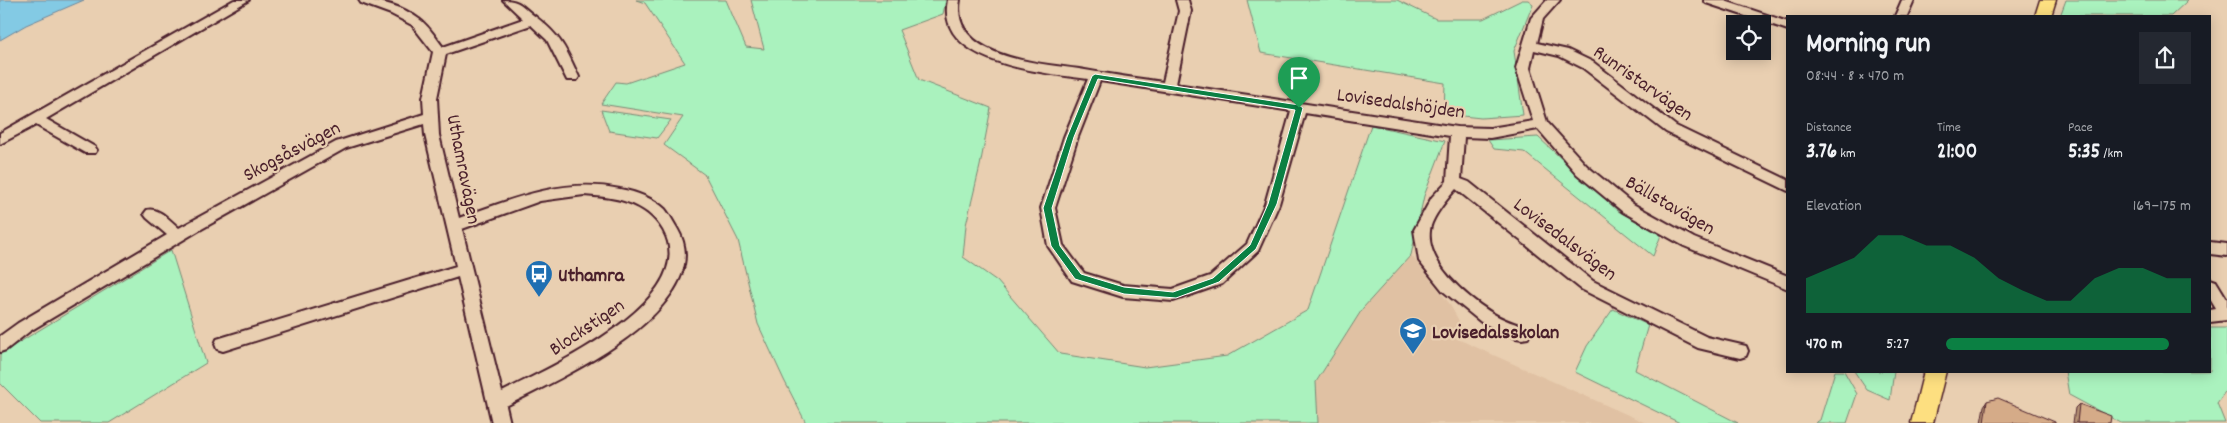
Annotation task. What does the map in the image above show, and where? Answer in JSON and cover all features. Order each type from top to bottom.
[{"type":"main road","points":[[2043,15],[2048,0]]},
{"type":"main road","points":[[1922,423],[1934,373]]},
{"type":"street","points":[[365,0],[395,10],[416,22],[440,52],[532,20]]},
{"type":"street","points":[[509,0],[532,20],[544,27],[555,40],[572,77]]},
{"type":"street","name":"Lovisedalshöjden","points":[[954,0],[951,9],[959,30],[982,51],[1024,65],[1457,132],[1490,132],[1541,124]]},
{"type":"street","points":[[1168,88],[1185,11],[1182,0]]},
{"type":"street","points":[[1710,0],[1786,25]]},
{"type":"street","points":[[1901,15],[1908,0]]},
{"type":"street","name":"Bällstavägen","points":[[1550,1],[1537,18],[1523,68],[1541,124],[1582,170],[1628,208],[1689,242],[1786,281]]},
{"type":"street","points":[[0,139],[233,2]]},
{"type":"street","name":"Runristarvägen","points":[[1529,45],[1563,52],[1588,65],[1671,129],[1786,185]]},
{"type":"street","name":"Uthamravägen","points":[[440,52],[430,98],[432,135],[501,423]]},
{"type":"street","points":[[1095,76],[1070,137],[1048,208],[1056,246],[1078,277],[1124,290],[1173,295],[1216,280],[1253,247],[1272,204],[1299,108]]},
{"type":"street","name":"Skogsåsvägen","points":[[2,342],[178,236],[340,145],[431,117]]},
{"type":"street","points":[[35,118],[90,150]]},
{"type":"street","points":[[1457,132],[1454,182],[1437,201],[1422,230],[1427,260],[1448,287],[1487,318],[1522,333]]},
{"type":"street","name":"Lovisedalsvägen","points":[[1454,182],[1464,186],[1587,284],[1614,300],[1704,343],[1740,351]]},
{"type":"street","name":"Blockstigen","points":[[454,226],[541,196],[577,189],[612,191],[639,200],[660,214],[675,237],[678,265],[661,295],[634,323],[566,367],[496,403]]},
{"type":"street","points":[[152,214],[178,236]]},
{"type":"street","points":[[2211,248],[2227,250]]},
{"type":"street","points":[[223,344],[464,269]]},
{"type":"street","points":[[2211,287],[2227,313],[2211,316]]},
{"type":"shaded area","name":"Lovisedalsskolan","points":[[1411,255],[1449,303],[1459,321],[1451,336],[1646,423],[1318,423],[1316,383],[1363,308]]},
{"type":"green space","points":[[636,0],[726,0],[746,47],[764,49],[751,0],[946,0],[943,14],[899,30],[919,80],[991,108],[966,225],[963,257],[997,281],[1060,354],[1145,367],[1227,356],[1308,310],[1371,125],[1445,141],[1424,196],[1411,255],[1363,308],[1316,382],[1318,423],[806,423],[758,324],[738,240],[705,175],[664,145],[683,117],[601,104],[616,82],[626,83],[685,63],[645,3]]},
{"type":"green space","points":[[1247,0],[1397,0],[1436,19],[1483,19],[1522,0],[1528,0],[1533,4],[1514,51],[1523,115],[1481,118],[1444,114],[1445,83],[1261,53]]},
{"type":"green space","points":[[2066,0],[2188,0],[2172,15],[2060,15]]},
{"type":"green space","points":[[601,110],[671,120],[657,138],[609,131]]},
{"type":"green space","points":[[1538,137],[1618,211],[1661,235],[1653,256],[1524,152],[1494,149],[1488,140]]},
{"type":"green space","points":[[171,250],[206,363],[109,423],[40,423],[0,383],[0,354]]},
{"type":"green space","points":[[1613,309],[1648,325],[1635,370],[1738,423],[1680,423],[1575,372],[1587,346]]},
{"type":"green space","points":[[2211,328],[2227,328],[2227,389],[2217,403],[2225,423],[2121,423],[2069,395],[2065,373],[2211,373]]},
{"type":"green space","points":[[1834,373],[1845,373],[1857,394],[1847,423],[1815,423],[1820,420]]},
{"type":"green space","points":[[1855,373],[1894,373],[1890,400],[1867,390]]},
{"type":"water","points":[[0,0],[84,0],[26,25],[0,40]]},
{"type":"building","points":[[1998,398],[2055,423],[1984,423],[1987,401]]},
{"type":"building","points":[[2079,404],[2111,416],[2110,423],[2077,423]]},
{"type":"place","name":"Uthamra","points":[[539,298]]},
{"type":"place","name":"Lovisedalsskolan","points":[[1413,355]]},
{"type":"route","points":[[1095,76],[1299,108],[1272,204],[1253,247],[1216,280],[1173,295],[1124,290],[1078,277],[1056,246],[1048,208],[1070,137],[1095,76]]}]
